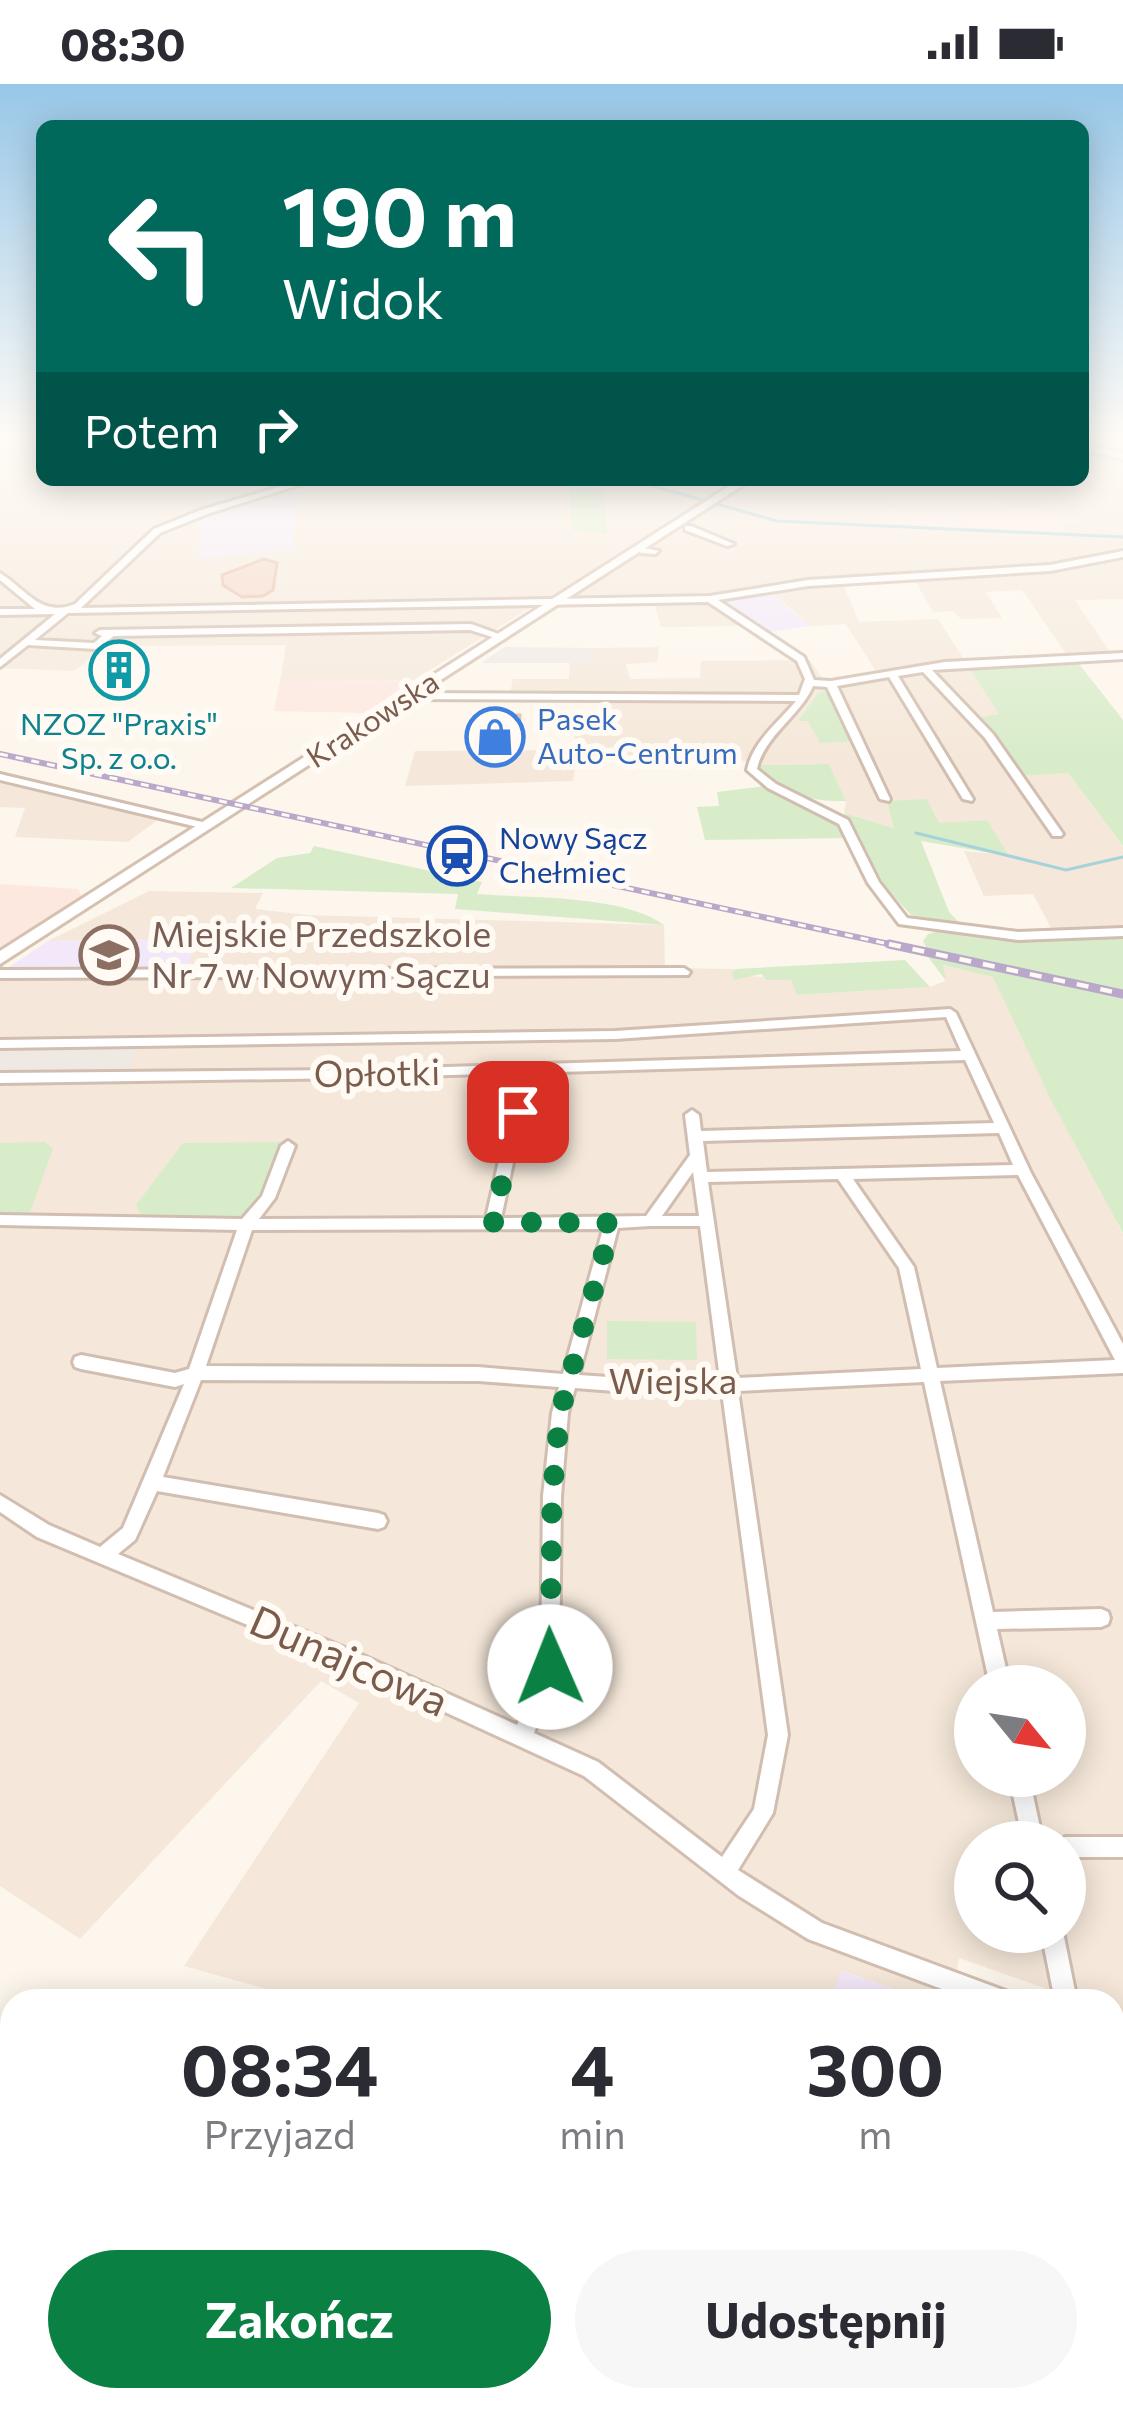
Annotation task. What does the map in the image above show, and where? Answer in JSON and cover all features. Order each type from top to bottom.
[{"type":"main road","name":"Krakowska","points":[[0,959],[645,544]]},
{"type":"street","points":[[0,664],[146,544]]},
{"type":"street","points":[[0,612],[710,599],[808,583],[1050,568],[1123,554]]},
{"type":"street","points":[[1107,559],[1123,575]]},
{"type":"street","points":[[0,576],[45,612]]},
{"type":"street","points":[[710,599],[801,658],[811,683],[804,698],[754,755],[752,770],[772,786],[844,822],[874,883],[903,921],[1018,936],[1123,932]]},
{"type":"street","points":[[25,642],[96,646],[105,633],[471,627],[502,637]]},
{"type":"street","points":[[811,683],[926,668],[1123,656]]},
{"type":"street","points":[[926,668],[989,736],[1057,834]]},
{"type":"street","points":[[892,674],[968,799]]},
{"type":"street","points":[[831,684],[885,800]]},
{"type":"street","points":[[409,696],[804,698]]},
{"type":"street","points":[[0,777],[206,826]]},
{"type":"street","points":[[0,974],[684,972]]},
{"type":"street","points":[[0,1044],[615,1035],[950,1013],[1022,1170],[1123,1363]]},
{"type":"street","name":"Opłotki","points":[[0,1078],[373,1074],[970,1055]]},
{"type":"street","points":[[493,1222],[518,1112]]},
{"type":"street","points":[[692,1114],[778,1735],[763,1814],[724,1872]]},
{"type":"street","points":[[697,1146],[1002,1128]]},
{"type":"street","points":[[102,1556],[129,1534],[196,1373],[246,1225],[268,1198],[288,1146]]},
{"type":"street","points":[[650,1221],[697,1146]]},
{"type":"street","points":[[704,1177],[1022,1170]]},
{"type":"street","points":[[842,1174],[906,1268],[995,1665]]},
{"type":"street","points":[[0,1220],[246,1225],[708,1221]]},
{"type":"street","points":[[522,1738],[550,1667],[552,1496],[568,1379],[612,1223]]},
{"type":"street","name":"Wiejska","points":[[81,1362],[175,1380],[196,1373],[568,1379],[667,1388],[1123,1363]]},
{"type":"street","points":[[152,1483],[377,1521]]},
{"type":"street","name":"Dunajcowa","points":[[0,1503],[43,1531],[350,1659],[591,1769],[724,1872],[815,1931],[971,1989]]},
{"type":"street","points":[[986,1621],[1101,1618]]},
{"type":"street","points":[[1086,1847],[1123,1847]]},
{"type":"street","points":[[1056,1953],[1064,1989]]},
{"type":"shaded area","points":[[0,544],[1123,544],[1123,599],[1075,600],[1112,655],[1067,655],[1022,590],[986,592],[1002,618],[961,619],[953,611],[933,612],[914,579],[843,584],[859,622],[938,619],[1000,715],[980,719],[1019,776],[1068,773],[1123,846],[1123,936],[1058,941],[1033,894],[984,896],[964,851],[1008,855],[987,820],[895,828],[844,813],[846,801],[829,764],[757,765],[727,756],[577,755],[573,781],[405,786],[415,751],[572,750],[577,726],[600,725],[609,694],[510,694],[513,679],[569,679],[570,663],[592,663],[594,648],[659,647],[657,662],[626,664],[630,679],[700,678],[701,661],[810,660],[824,681],[877,673],[846,624],[811,626],[771,592],[747,622],[738,626],[661,627],[653,598],[541,601],[414,680],[280,681],[286,645],[105,646],[74,671],[0,668]]},
{"type":"shaded area","points":[[200,544],[293,544],[292,550],[199,558]]},
{"type":"shaded area","points":[[771,592],[811,626],[769,632],[727,609],[723,600]]},
{"type":"shaded area","points":[[505,647],[594,648],[592,663],[481,663]]},
{"type":"shaded area","points":[[414,680],[365,713],[274,711],[280,681]]},
{"type":"shaded area","points":[[0,783],[159,819],[128,842],[15,837],[25,808],[0,807]]},
{"type":"shaded area","points":[[0,884],[78,889],[82,897],[0,947]]},
{"type":"shaded area","points":[[149,891],[263,893],[255,909],[308,915],[664,925],[665,968],[736,969],[740,975],[792,980],[797,995],[930,987],[945,981],[942,965],[993,976],[1123,1234],[1123,1989],[1047,1989],[959,1958],[954,1989],[894,1989],[842,1971],[835,1989],[267,1989],[184,1966],[359,1703],[321,1681],[80,1939],[0,1886],[0,959],[6,970],[193,939],[48,941]]},
{"type":"shaded area","name":"Miejskie Przedszkole Nr 7 w Nowym Sączu","points":[[194,939],[189,968],[5,970],[48,941]]},
{"type":"shaded area","points":[[137,1045],[128,1075],[0,1074],[0,1048]]},
{"type":"shaded area","points":[[841,1971],[893,1989],[835,1989]]},
{"type":"green space","points":[[1076,660],[1123,720],[1123,846],[1068,773],[1020,776],[979,718],[999,714],[968,666]]},
{"type":"green space","points":[[829,690],[855,741],[820,743],[808,721],[798,721],[818,693]]},
{"type":"green space","points":[[829,764],[846,801],[796,794],[774,783],[757,765]]},
{"type":"green space","points":[[765,786],[832,816],[851,838],[705,840],[697,807],[719,806],[717,792]]},
{"type":"green space","points":[[927,799],[939,823],[987,820],[1009,856],[921,841],[949,912],[959,922],[1004,930],[911,915],[886,888],[844,813],[894,828],[887,801]]},
{"type":"green space","points":[[314,846],[482,882],[477,894],[601,903],[647,915],[664,925],[455,909],[458,894],[231,888],[277,858],[310,853]]},
{"type":"green space","points":[[943,930],[1033,941],[1123,936],[1123,991],[927,949],[923,941],[928,934]]},
{"type":"green space","points":[[926,954],[1123,996],[1123,1233],[1051,1100],[993,977],[943,965],[946,981]]},
{"type":"green space","points":[[905,960],[930,987],[797,995],[791,980],[767,980],[761,974],[734,980],[732,973],[736,969]]},
{"type":"green space","points":[[45,1142],[53,1149],[30,1212],[0,1215],[0,1143]]},
{"type":"green space","points":[[280,1142],[253,1213],[226,1220],[143,1218],[136,1205],[183,1143]]},
{"type":"green space","points":[[607,1321],[696,1322],[697,1360],[607,1359]]},
{"type":"building","points":[[264,559],[277,563],[273,590],[263,596],[242,597],[223,585],[222,575]]},
{"type":"building","name":"NZOZ \"Praxis\" Sp. z o.o.","points":[[102,659],[144,659],[138,674],[94,676]]},
{"type":"building","name":"Pasek Auto-Centrum","points":[[496,715],[520,715],[518,744],[470,744],[472,731],[494,731]]},
{"type":"waterway","points":[[916,833],[1066,870],[1123,857]]},
{"type":"railway","points":[[0,754],[903,947]]},
{"type":"railway","points":[[889,944],[1123,994]]},
{"type":"place","name":"NZOZ \"Praxis\" Sp. z o.o.","points":[[119,670]]},
{"type":"place","name":"Pasek Auto-Centrum","points":[[495,737]]},
{"type":"place","name":"Nowy Sącz Chełmiec","points":[[457,856]]},
{"type":"place","name":"Miejskie Przedszkole Nr 7 w Nowym Sączu","points":[[109,955]]},
{"type":"route","points":[[518,1112],[493,1222],[612,1223],[560,1413],[552,1496],[550,1667]]}]
